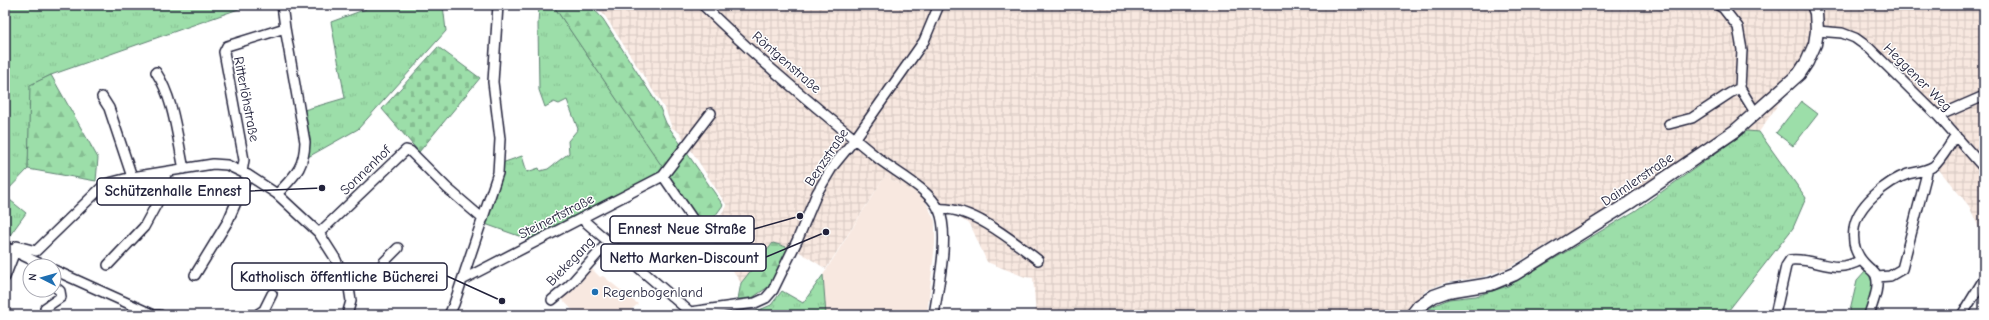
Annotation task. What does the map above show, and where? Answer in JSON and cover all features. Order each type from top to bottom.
[{"type":"main road","name":"Daimlerstraße","points":[[1412,315],[1418,306],[1434,296],[1448,291],[1491,284],[1515,274],[1629,204],[1735,131],[1756,114],[1799,74],[1807,62],[1815,44],[1817,31],[1816,13],[1813,5]]},
{"type":"street","points":[[277,194],[302,165],[304,155],[304,134],[282,5]]},
{"type":"street","points":[[449,315],[498,173],[500,139],[493,82],[498,5]]},
{"type":"street","name":"Röntgenstraße","points":[[703,5],[722,24],[855,139],[931,198],[938,209]]},
{"type":"street","name":"Benzstraße","points":[[688,313],[729,311],[766,298],[773,290],[797,241],[817,192],[833,166],[855,139],[924,41],[940,5]]},
{"type":"street","points":[[1718,5],[1723,8],[1738,27],[1742,50],[1740,88],[1756,114]]},
{"type":"street","name":"Ritterlöhstraße","points":[[245,173],[244,160],[224,52],[227,46],[277,29],[285,28]]},
{"type":"street","name":"Heggener Weg","points":[[1817,31],[1842,33],[1855,38],[1874,54],[1938,116],[1984,168]]},
{"type":"street","points":[[156,72],[163,84],[174,120],[184,169]]},
{"type":"street","points":[[1669,124],[1692,118],[1740,88]]},
{"type":"street","points":[[1938,116],[1984,96]]},
{"type":"street","points":[[102,98],[109,108],[132,177]]},
{"type":"street","name":"Steinertstraße","points":[[462,280],[663,176],[711,113]]},
{"type":"street","points":[[1869,315],[1877,286],[1877,277],[1856,253],[1853,242],[1854,227],[1869,200],[1893,180],[1928,169],[1935,165],[1956,136]]},
{"type":"street","name":"Sonnenhof","points":[[319,233],[406,150],[410,151],[447,188],[483,219]]},
{"type":"street","points":[[5,277],[17,246],[36,251],[105,184],[132,177],[166,173],[212,164],[227,165],[245,173],[277,194],[319,233],[345,277],[351,301],[347,315]]},
{"type":"street","points":[[1877,277],[1890,276],[1902,269],[1928,169]]},
{"type":"street","points":[[108,265],[144,227],[162,194],[166,173]]},
{"type":"street","points":[[195,275],[228,221],[245,173]]},
{"type":"street","points":[[663,176],[698,227]]},
{"type":"street","points":[[934,315],[944,240],[942,221],[938,209],[948,208],[996,228],[1038,260]]},
{"type":"street","points":[[582,219],[688,313]]},
{"type":"street","name":"Biekegang","points":[[552,300],[568,286],[608,242]]},
{"type":"street","points":[[5,247],[28,258]]},
{"type":"street","points":[[345,277],[368,281],[375,276],[384,262],[398,248]]},
{"type":"street","points":[[1775,315],[1786,266],[1790,260],[1798,259],[1836,267],[1844,267],[1861,260]]},
{"type":"street","points":[[62,274],[154,315],[160,315]]},
{"type":"street","points":[[1962,315],[1984,279]]},
{"type":"street","points":[[240,315],[255,315],[264,310],[272,294]]},
{"type":"street","points":[[45,308],[60,298]]},
{"type":"shaded area","points":[[594,5],[1984,5],[1984,239],[1969,206],[1935,165],[1955,136],[1855,38],[1817,31],[1807,62],[1759,132],[1747,131],[1736,125],[1615,205],[1508,268],[1482,277],[1444,283],[1425,291],[1405,315],[1036,315],[1033,278],[1025,277],[987,262],[970,224],[885,176],[826,269],[798,251],[773,243],[741,283],[710,238],[714,223],[727,206],[680,133],[672,128],[666,111],[605,16]]},
{"type":"shaded area","points":[[885,176],[924,198],[935,221],[935,244],[927,315],[826,315],[823,275]]},
{"type":"shaded area","name":"Regenbogenland","points":[[591,268],[600,277],[603,276],[638,304],[625,315],[577,315],[561,298]]},
{"type":"green space","points":[[5,5],[250,5],[51,75],[31,85],[28,169],[5,193]]},
{"type":"green space","points":[[366,5],[443,5],[446,31],[358,129],[308,157],[304,110],[345,98],[331,22],[366,9]]},
{"type":"green space","points":[[539,5],[553,5],[665,170],[659,175],[533,241],[485,224],[502,163],[522,156],[527,172],[539,168],[540,171],[548,169],[569,153],[568,141],[578,129],[567,100],[559,104],[554,102],[545,107],[539,90]]},
{"type":"green space","points":[[553,5],[590,5],[603,19],[660,108],[666,123],[723,205],[705,230]]},
{"type":"green space","points":[[438,47],[480,78],[419,152],[382,109]]},
{"type":"green space","points":[[51,75],[98,158],[96,181],[28,169],[30,85]]},
{"type":"green space","points":[[1801,101],[1818,114],[1793,146],[1776,133]]},
{"type":"green space","points":[[1747,131],[1759,132],[1806,198],[1793,228],[1725,315],[1421,315],[1433,306],[1449,299],[1476,296],[1508,286],[1635,211]]},
{"type":"green space","points":[[5,196],[26,213],[5,242]]},
{"type":"green space","points":[[773,243],[790,248],[771,285],[752,298],[738,299],[741,283]]},
{"type":"green space","points":[[1866,271],[1870,277],[1873,287],[1872,298],[1867,315],[1849,315],[1857,281]]},
{"type":"green space","points":[[823,275],[826,315],[748,315],[771,305],[782,291],[803,303]]},
{"type":"place","name":"Schützenhalle Ennest","points":[[322,188]]},
{"type":"place","name":"Ennest Neue Straße","points":[[800,216]]},
{"type":"place","name":"Netto Marken-Discount","points":[[826,232]]},
{"type":"place","name":"Regenbogenland","points":[[595,292]]},
{"type":"place","name":"Katholisch öffentliche Bücherei","points":[[502,301]]}]
